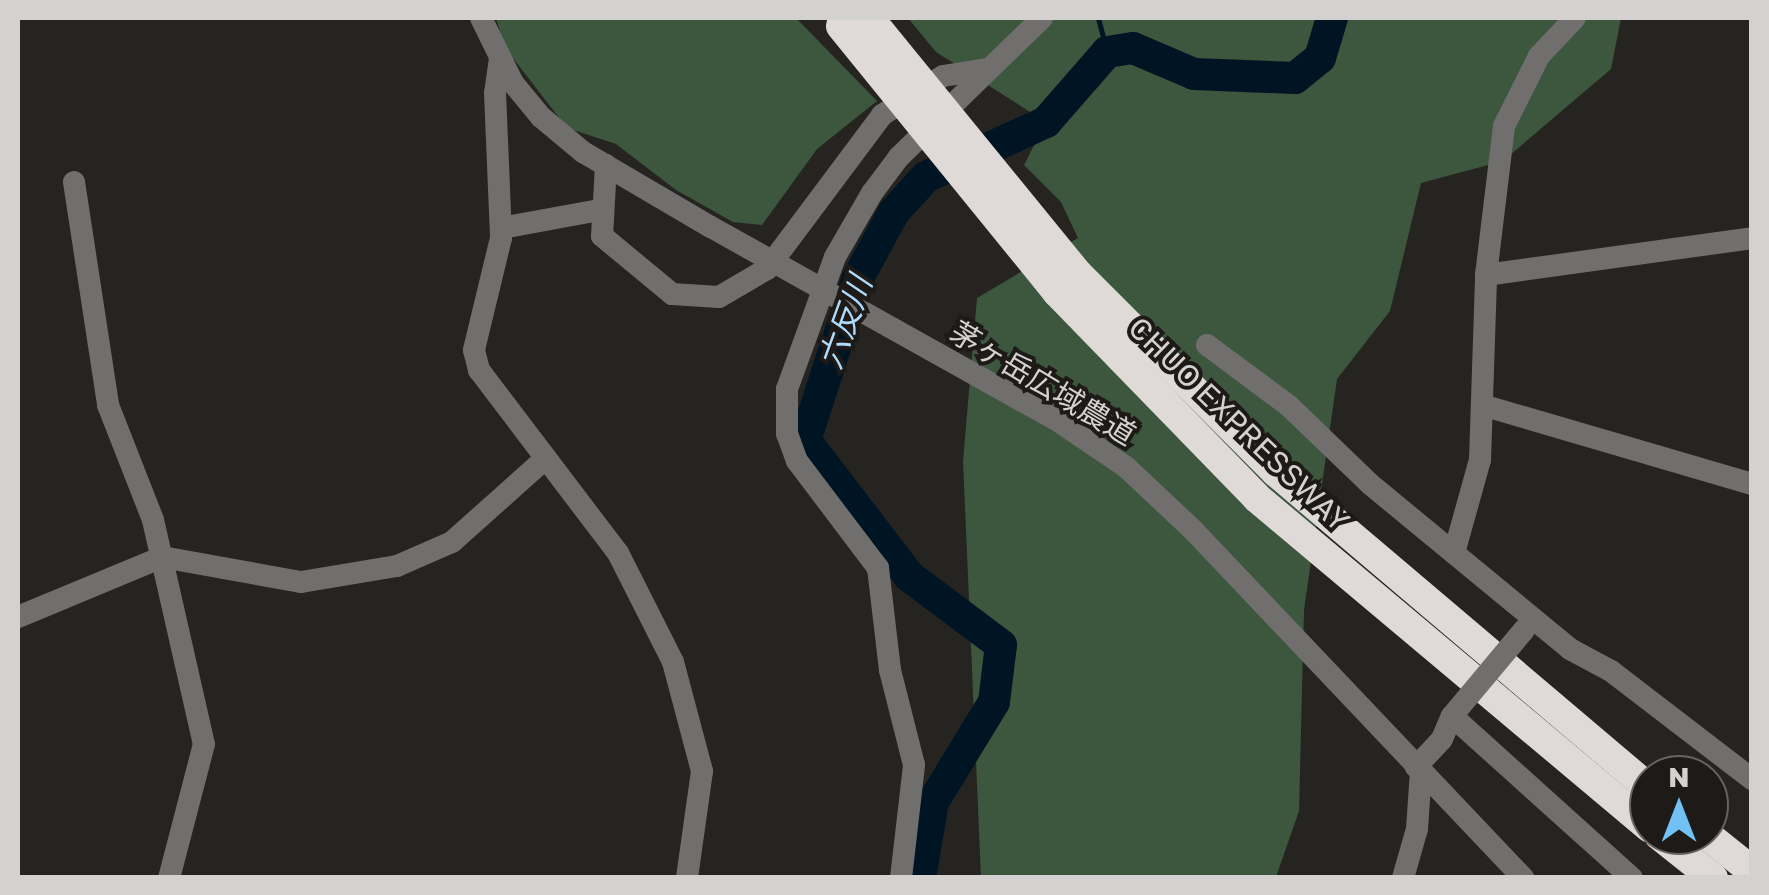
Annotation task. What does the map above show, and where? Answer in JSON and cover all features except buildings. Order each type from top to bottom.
[{"type":"highway","name":"CHUO EXPRESSWAY","points":[[848,20],[1067,283],[1257,498],[1629,810]]},
{"type":"highway","name":"CHUO EXPRESSWAY","points":[[1067,283],[1306,498],[1629,771]]},
{"type":"highway","points":[[1729,852],[1752,870]]},
{"type":"highway","points":[[1685,855],[1713,878]]},
{"type":"street","name":"茅ヶ岳広域農道","points":[[481,18],[500,58],[541,117],[606,165],[1055,419],[1149,488],[1523,878]]},
{"type":"street","points":[[901,878],[914,765],[890,670],[878,568],[797,462],[787,434],[787,389],[835,257],[872,193],[899,156],[1042,18]]},
{"type":"street","points":[[1454,553],[1476,490],[1486,275],[1504,126],[1539,56],[1576,18]]},
{"type":"street","points":[[500,58],[495,94],[501,228],[474,350],[479,370],[618,554],[678,678],[702,771],[687,878]]},
{"type":"street","points":[[606,165],[599,210],[602,236],[672,294],[719,297],[767,269],[882,115],[942,76],[988,69]]},
{"type":"street","points":[[74,182],[108,406],[162,557],[204,744],[169,878]]},
{"type":"street","points":[[501,228],[599,210]]},
{"type":"street","points":[[1486,275],[1752,238]]},
{"type":"street","points":[[1207,345],[1289,406],[1530,624],[1752,779]]},
{"type":"street","points":[[1482,404],[1752,484]]},
{"type":"street","points":[[18,617],[162,557],[301,582],[397,566],[452,542],[546,458]]},
{"type":"street","points":[[1403,878],[1417,830],[1419,769],[1452,716],[1530,624]]},
{"type":"street","points":[[1452,716],[1632,878]]},
{"type":"green space","points":[[496,18],[796,18],[877,101],[817,149],[762,225],[733,222],[676,190],[616,144],[567,128],[505,48]]},
{"type":"green space","points":[[908,18],[1621,18],[1611,69],[1503,161],[1421,183],[1390,311],[1337,379],[1304,610],[1299,811],[1276,877],[981,877],[963,461],[977,298],[1078,238],[1061,202],[1024,165],[1046,122],[936,52]]},
{"type":"waterway","points":[[1098,18],[1107,52]]},
{"type":"waterway","name":"六反川","points":[[920,878],[933,802],[994,702],[1001,645],[909,576],[805,440],[858,278],[894,212],[926,177],[1046,122],[1107,52],[1133,48],[1194,74],[1295,78],[1320,58],[1332,18]]}]
